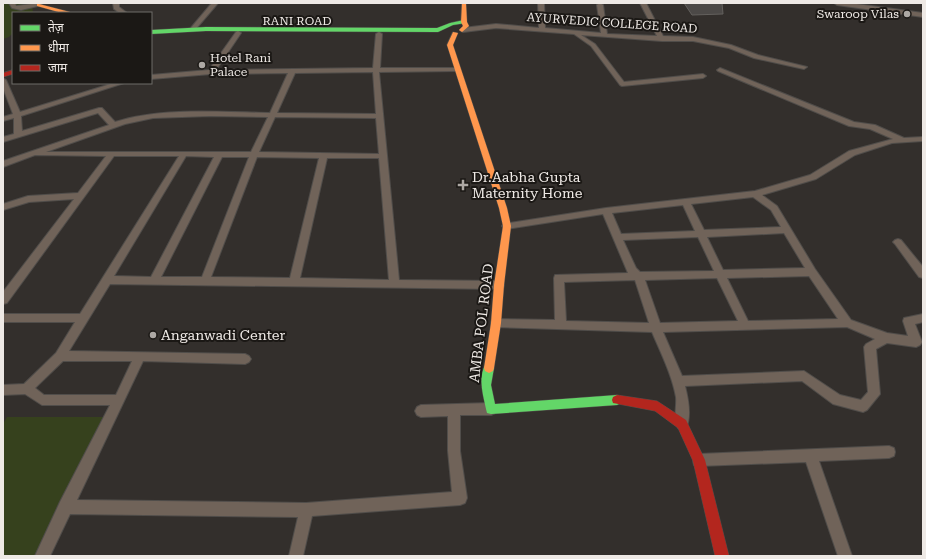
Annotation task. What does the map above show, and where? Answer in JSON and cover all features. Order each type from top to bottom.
[{"type":"main road","name":"AMBA POL ROAD","points":[[464,3],[461,28],[450,45],[503,208],[507,226],[498,285],[496,322],[486,385],[491,409]]},
{"type":"main road","points":[[38,4],[46,12]]},
{"type":"main road","points":[[38,4],[65,12]]},
{"type":"main road","points":[[441,32],[452,24],[461,28]]},
{"type":"main road","points":[[152,32],[192,30],[441,32],[461,28]]},
{"type":"main road","name":"RANI ROAD","points":[[152,37],[205,33],[379,34],[441,32]]},
{"type":"main road","points":[[491,409],[619,400],[657,406],[682,424],[699,460],[722,556]]},
{"type":"street","points":[[12,3],[14,6],[21,8],[38,4]]},
{"type":"street","points":[[116,3],[116,8],[122,12]]},
{"type":"street","points":[[192,30],[215,3]]},
{"type":"street","points":[[541,3],[542,29]]},
{"type":"street","points":[[643,3],[662,38]]},
{"type":"street","points":[[837,3],[923,15]]},
{"type":"street","points":[[600,5],[604,36]]},
{"type":"street","name":"AYURVEDIC COLLEGE ROAD","points":[[461,28],[496,26],[542,29],[575,34],[604,36],[693,38],[731,47],[756,57],[804,67]]},
{"type":"street","points":[[211,72],[238,33]]},
{"type":"street","points":[[379,34],[376,71],[394,284]]},
{"type":"street","points":[[575,34],[593,44],[622,84],[702,76]]},
{"type":"street","points":[[152,77],[211,72],[457,70]]},
{"type":"street","points":[[720,70],[852,124],[872,127],[901,139]]},
{"type":"street","points":[[205,281],[254,155],[292,72]]},
{"type":"street","points":[[3,80],[17,114],[18,135]]},
{"type":"street","points":[[3,119],[118,84]]},
{"type":"street","points":[[3,140],[99,110],[114,126]]},
{"type":"street","points":[[3,164],[114,126],[153,116],[210,114],[380,116]]},
{"type":"street","points":[[507,226],[606,211],[755,194],[813,177],[852,154],[901,139],[923,139]]},
{"type":"street","points":[[29,154],[383,156]]},
{"type":"street","points":[[3,300],[112,154]]},
{"type":"street","points":[[3,390],[27,388],[60,356],[81,318],[184,154]]},
{"type":"street","points":[[154,281],[219,154]]},
{"type":"street","points":[[294,282],[324,155]]},
{"type":"street","points":[[755,194],[774,208],[812,272],[847,323]]},
{"type":"street","points":[[3,207],[28,199],[80,196]]},
{"type":"street","points":[[685,201],[745,325]]},
{"type":"street","points":[[606,211],[632,270],[639,277],[656,328],[678,381],[682,399],[682,424]]},
{"type":"street","points":[[617,236],[787,230]]},
{"type":"street","points":[[898,242],[923,274]]},
{"type":"street","points":[[561,325],[558,278],[812,272]]},
{"type":"street","points":[[106,280],[498,285]]},
{"type":"street","points":[[3,318],[81,318]]},
{"type":"street","points":[[496,322],[656,328],[847,323],[886,338],[916,342],[908,321],[923,318]]},
{"type":"street","points":[[678,381],[804,376],[837,400],[863,406],[874,394],[870,347],[886,338]]},
{"type":"street","points":[[60,356],[140,356],[245,359]]},
{"type":"street","points":[[42,556],[140,356]]},
{"type":"street","points":[[27,388],[42,400],[119,400]]},
{"type":"street","points":[[421,411],[491,409]]},
{"type":"street","points":[[65,508],[306,510],[460,498],[454,451],[454,410]]},
{"type":"street","points":[[699,460],[889,452]]},
{"type":"street","points":[[811,456],[845,556]]},
{"type":"street","points":[[296,556],[306,510]]},
{"type":"green space","points":[[3,3],[32,3],[33,12],[12,12],[12,34],[3,39]]},
{"type":"green space","points":[[7,417],[103,417],[37,556],[3,556],[3,424]]},
{"type":"building","points":[[684,3],[722,3],[723,14],[692,15]]},
{"type":"traffic: fast","points":[[152,32],[206,29],[438,30],[452,24],[464,22]]},
{"type":"traffic: fast","points":[[489,368],[486,385],[491,409],[617,400]]},
{"type":"traffic: slow","points":[[462,30],[466,26],[464,22],[464,3]]},
{"type":"traffic: slow","points":[[39,5],[64,12]]},
{"type":"traffic: slow","points":[[455,33],[450,45],[503,208],[507,226],[499,285],[496,323],[489,368]]},
{"type":"traffic: jam","points":[[3,75],[12,72]]},
{"type":"traffic: jam","points":[[617,400],[657,406],[682,424],[699,460],[722,556]]},
{"type":"place","name":"Swaroop Vilas","points":[[907,14]]},
{"type":"place","name":"Hotel Rani Palace","points":[[202,65]]},
{"type":"place","name":"Dr.Aabha Gupta Maternity Home","points":[[463,185]]},
{"type":"place","name":"Anganwadi Center","points":[[153,335]]}]
